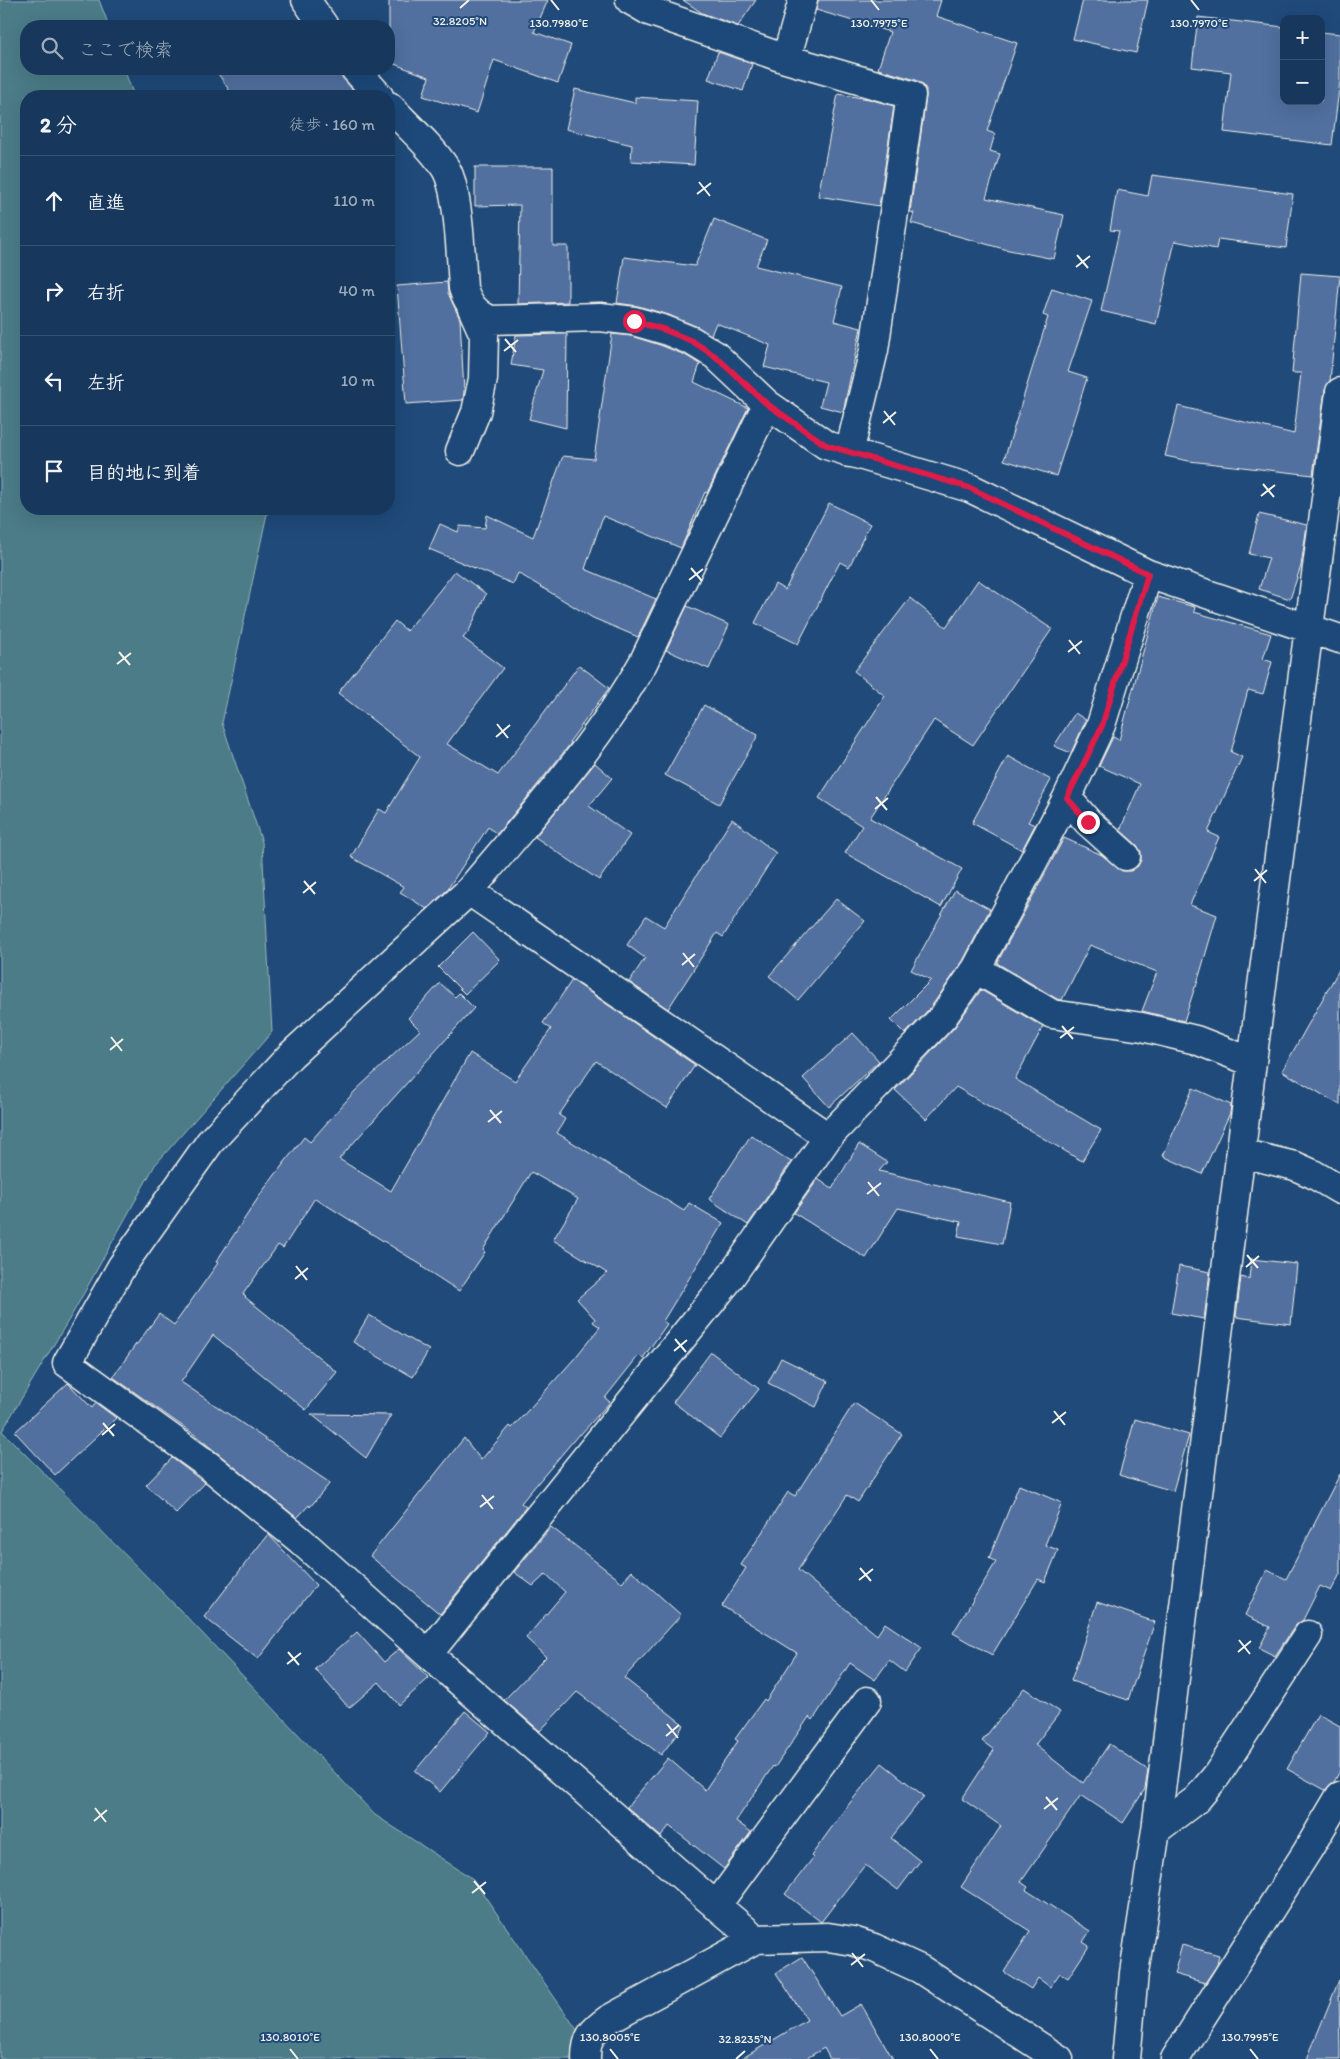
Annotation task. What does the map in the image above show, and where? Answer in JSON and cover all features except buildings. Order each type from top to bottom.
[{"type":"street","points":[[306,0],[320,20]]},
{"type":"street","points":[[630,0],[648,11],[786,59],[911,96],[874,350],[849,453]]},
{"type":"street","points":[[786,59],[803,0]]},
{"type":"street","points":[[360,75],[374,90]]},
{"type":"street","points":[[395,112],[434,153],[447,171],[454,191],[463,288],[484,335],[483,379],[476,412],[460,451]]},
{"type":"street","points":[[471,306],[482,316],[491,320],[600,317],[634,321],[665,330],[692,341],[715,356],[767,404],[826,445],[970,488],[1148,574],[1340,638]]},
{"type":"street","points":[[1126,2059],[1134,1972],[1156,1830],[1252,1062],[1340,392]]},
{"type":"street","points":[[756,1939],[428,1654],[300,1540],[208,1465],[67,1363],[122,1266],[210,1142],[291,1055],[469,891],[560,782],[610,716],[644,663],[767,404]]},
{"type":"street","points":[[428,1654],[727,1282],[828,1137],[943,1017],[976,969],[1067,798],[1102,726],[1148,574]]},
{"type":"street","points":[[1067,798],[1088,822],[1126,856]]},
{"type":"street","points":[[469,891],[828,1137]]},
{"type":"street","points":[[976,969],[1052,1014],[1142,1027],[1196,1040],[1252,1062]]},
{"type":"street","points":[[1241,1153],[1295,1166],[1340,1190]]},
{"type":"street","points":[[1156,1830],[1196,1799],[1217,1775],[1308,1635]]},
{"type":"street","points":[[716,1906],[867,1701]]},
{"type":"street","points":[[1175,2059],[1308,1850],[1340,1796]]},
{"type":"street","points":[[586,2059],[586,2043],[593,2030],[609,2019],[756,1939],[828,1937],[853,1941],[874,1948],[920,1969],[1057,2058]]},
{"type":"green space","points":[[0,0],[99,0],[107,20],[20,20],[20,75],[126,75],[132,90],[20,90],[20,515],[267,515],[222,723],[262,842],[272,1032],[155,1165],[74,1311],[2,1431],[183,1613],[375,1815],[473,1879],[577,2030],[577,2059],[0,2059]]},
{"type":"route","points":[[634,321],[665,330],[692,341],[735,372],[767,404],[826,445],[970,488],[1148,574],[1102,726],[1067,798],[1088,822]]}]
